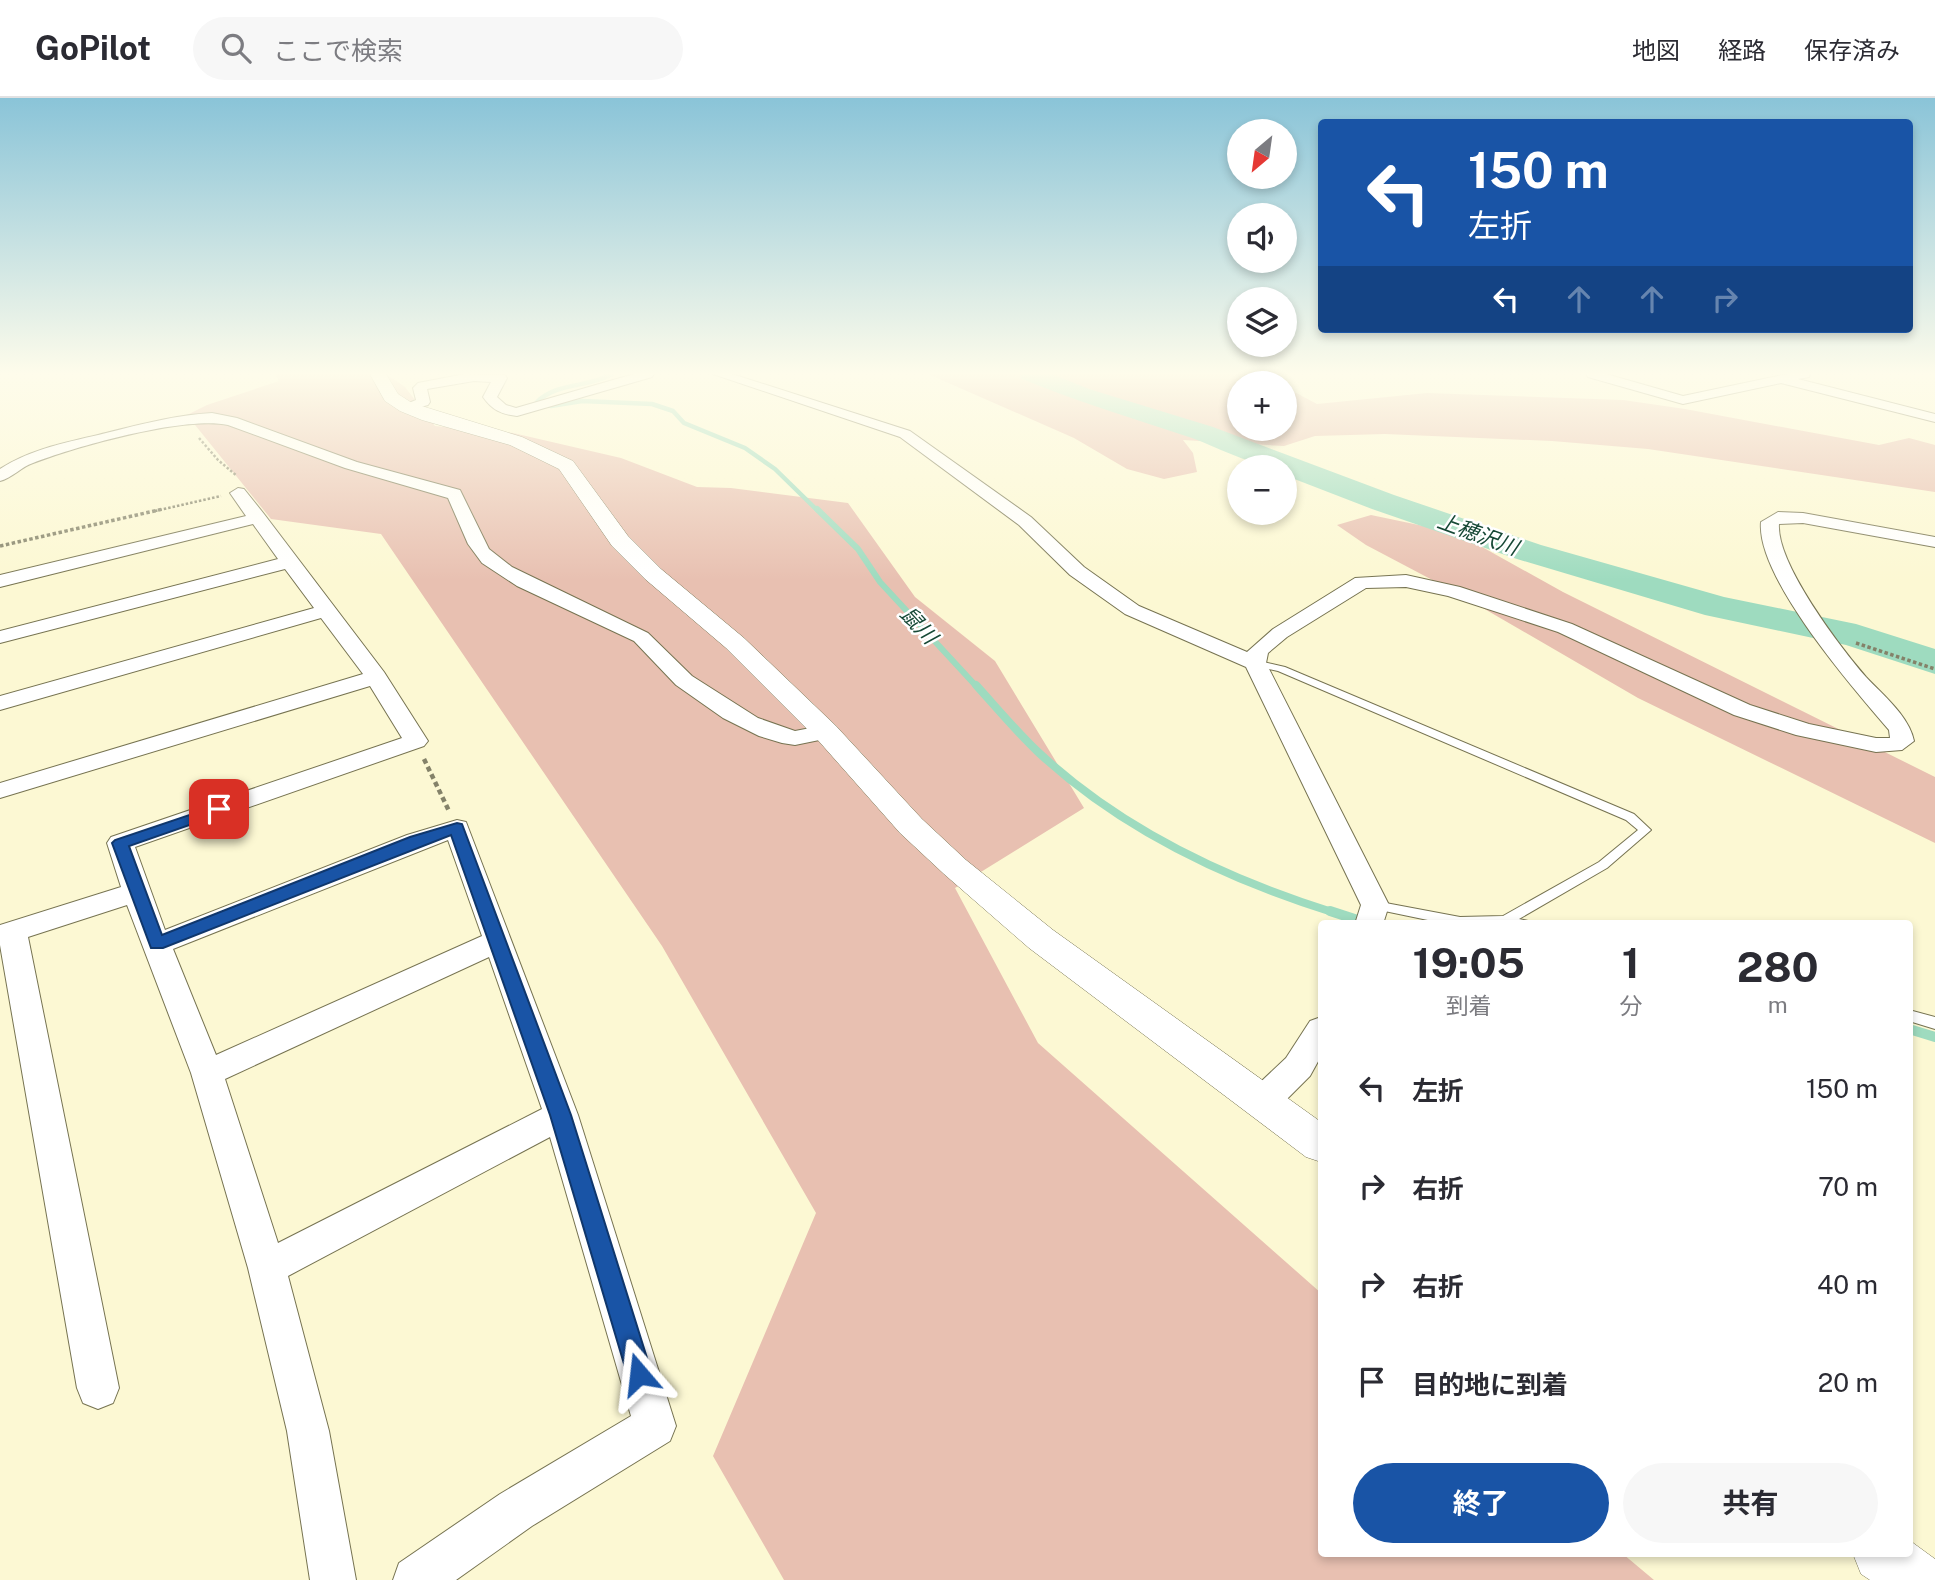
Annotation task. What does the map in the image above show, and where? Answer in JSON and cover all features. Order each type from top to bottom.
[{"type":"street","points":[[0,476],[23,461],[83,443]]},
{"type":"street","points":[[292,443],[351,465],[454,494],[464,505],[475,543],[488,558],[514,575],[641,638],[671,670],[695,690],[752,725],[792,738],[826,732]]},
{"type":"street","points":[[519,443],[566,465],[620,541],[653,574],[735,643],[826,732],[911,826],[955,867],[1041,939],[1318,1143]]},
{"type":"street","points":[[918,443],[1025,521],[1077,571],[1132,610],[1255,663]]},
{"type":"street","points":[[238,493],[376,677],[415,741],[120,843],[136,892],[207,1073],[267,1268],[309,1431],[333,1580]]},
{"type":"street","points":[[1372,914],[1255,663],[1258,651],[1280,633],[1362,582],[1406,581],[1452,591],[1565,628],[1742,710],[1804,730],[1876,745],[1894,745],[1902,741],[1900,729],[1839,659],[1783,571],[1769,535],[1770,523],[1778,517],[1803,518],[1935,542]]},
{"type":"street","points":[[0,581],[258,518]]},
{"type":"street","points":[[0,637],[290,562]]},
{"type":"street","points":[[0,703],[324,611]]},
{"type":"street","points":[[0,791],[376,677]]},
{"type":"street","points":[[157,944],[416,841],[457,828],[561,1115],[655,1426],[516,1510],[416,1580]]},
{"type":"street","points":[[98,1388],[6,933],[136,892]]},
{"type":"street","points":[[207,1073],[498,941]]},
{"type":"street","points":[[1262,1102],[1298,1067],[1318,1035]]},
{"type":"street","points":[[267,1268],[561,1115]]},
{"type":"street","points":[[1885,1557],[1917,1580]]},
{"type":"lane","points":[[1255,663],[1281,669],[1630,817],[1644,830],[1603,865],[1507,920]]},
{"type":"lane","points":[[1372,914],[1438,920]]},
{"type":"lane","points":[[1913,1016],[1935,1023]]},
{"type":"path","points":[[0,547],[238,493],[244,489],[241,478],[218,460],[203,443]]},
{"type":"path","points":[[1826,636],[1851,641],[1935,669]]},
{"type":"path","points":[[415,741],[457,828]]},
{"type":"shaded area","points":[[210,443],[557,443],[621,458],[697,487],[731,488],[848,503],[915,597],[995,661],[1084,808],[955,888],[1038,1043],[1318,1290],[1318,1557],[1627,1557],[1654,1580],[784,1580],[713,1456],[816,1213],[662,946],[381,534],[271,519]]},
{"type":"shaded area","points":[[1083,443],[1185,443],[1193,453],[1197,472],[1164,479],[1127,469]]},
{"type":"shaded area","points":[[1236,443],[1293,443],[1284,446]]},
{"type":"shaded area","points":[[1578,443],[1928,443],[1935,445],[1935,492],[1648,449]]},
{"type":"shaded area","points":[[1371,515],[1457,533],[1563,592],[1935,777],[1935,843],[1638,698],[1457,593],[1366,545],[1337,525]]},
{"type":"waterway","name":"鼠川","points":[[733,443],[775,469],[818,511]]},
{"type":"waterway","name":"上穂沢川","points":[[1230,443],[1383,502],[1529,552],[1718,607],[1856,636],[1935,662]]},
{"type":"waterway","name":"鼠川","points":[[817,509],[858,549],[880,582],[977,687]]},
{"type":"waterway","name":"鼠川","points":[[976,685],[1037,751],[1069,779],[1140,828],[1216,868],[1255,885],[1335,913]]},
{"type":"waterway","name":"鼠川","points":[[1330,911],[1358,920]]},
{"type":"waterway","name":"鼠川","points":[[1913,1030],[1935,1037]]},
{"type":"route","points":[[219,809],[120,843],[157,944],[416,841],[457,828],[561,1115],[639,1374]]}]
